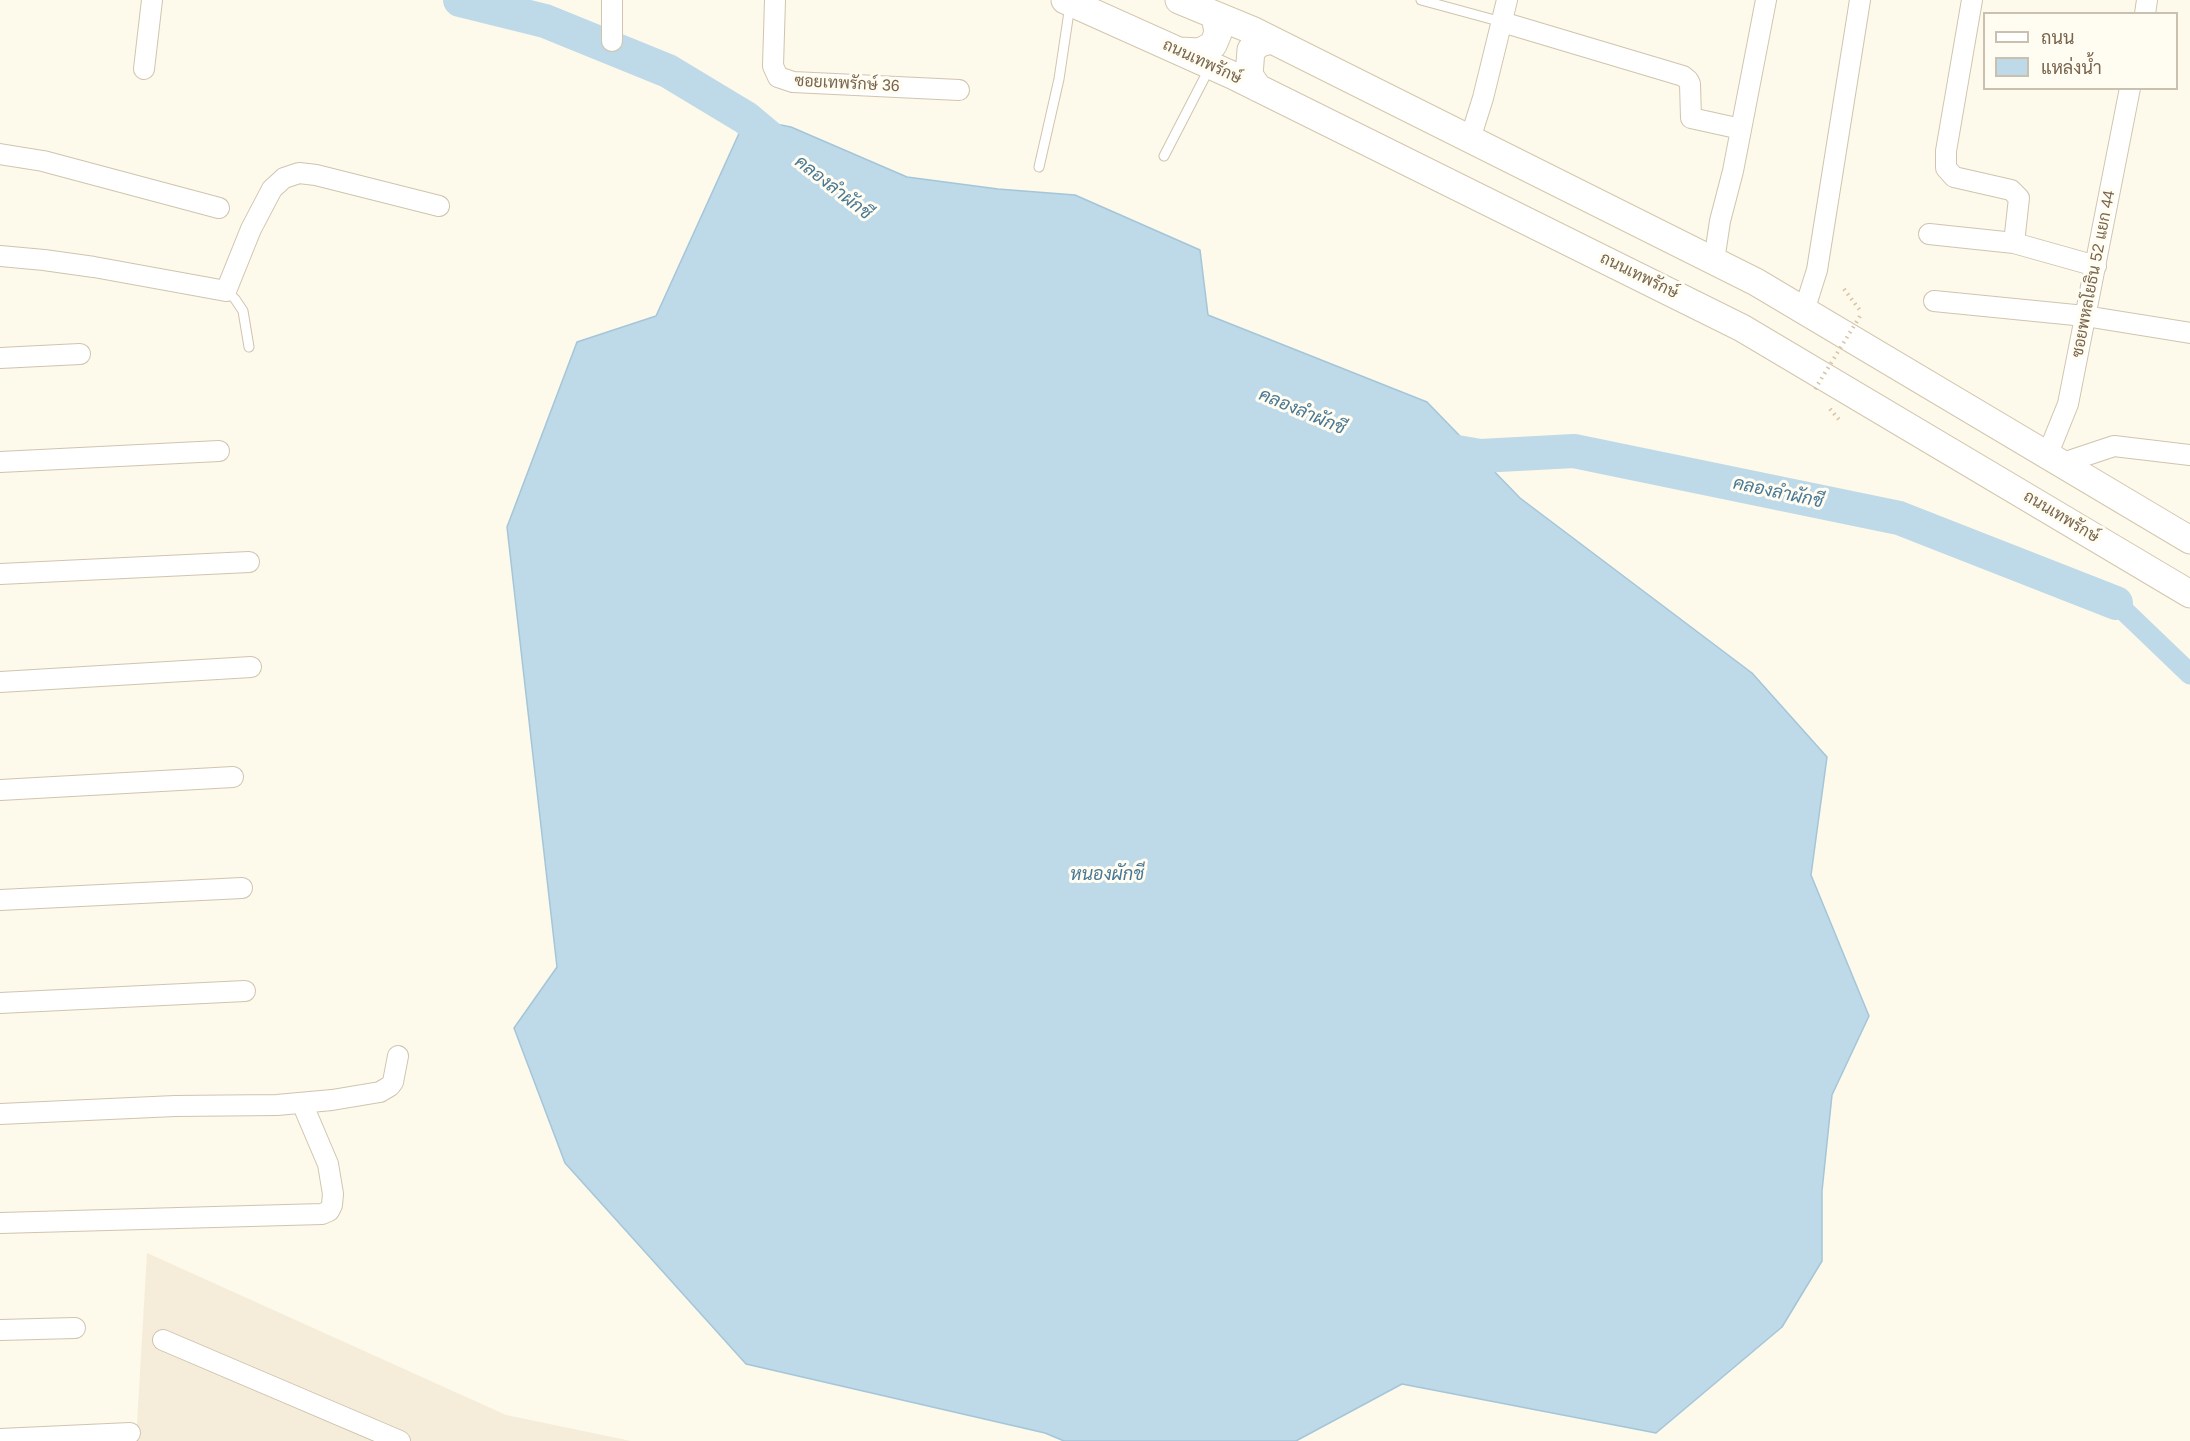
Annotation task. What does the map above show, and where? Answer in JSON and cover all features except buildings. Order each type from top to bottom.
[{"type":"main road","points":[[1179,0],[1272,40],[1756,282],[2190,540]]},
{"type":"main road","name":"ถนนเทพรักษ์","points":[[1068,1],[1258,88],[1742,328],[2190,594]]},
{"type":"main road","points":[[1179,51],[1200,52],[1213,45],[1218,33],[1215,15]]},
{"type":"main road","points":[[1258,88],[1249,75],[1251,50],[1260,43],[1272,40]]},
{"type":"street","points":[[144,69],[152,0]]},
{"type":"street","points":[[612,0],[612,41]]},
{"type":"street","name":"ซอยเทพรักษ์ 36","points":[[775,0],[773,66],[778,77],[793,82],[959,90]]},
{"type":"street","points":[[1470,139],[1483,98],[1507,0]]},
{"type":"street","points":[[1714,261],[1720,221],[1733,171],[1766,0]]},
{"type":"street","points":[[1804,311],[1817,270],[1860,0]]},
{"type":"street","points":[[1972,0],[1946,151],[1946,168],[1954,177],[2011,190],[2019,198],[2014,243]]},
{"type":"street","points":[[1502,21],[1683,76],[1690,84],[1691,118],[1741,129]]},
{"type":"street","name":"ซอยพหลโยธิน 52 แยก 44","points":[[2053,460],[2068,404],[2130,90]]},
{"type":"street","points":[[0,154],[43,161],[219,208]]},
{"type":"street","points":[[0,256],[94,267],[226,291],[251,229],[272,189],[284,178],[299,173],[316,176],[439,206]]},
{"type":"street","points":[[1929,234],[2014,243],[2096,266]]},
{"type":"street","points":[[1934,301],[2085,316],[2190,333]]},
{"type":"street","points":[[0,358],[80,354]]},
{"type":"street","points":[[2053,460],[2114,446],[2190,455]]},
{"type":"street","points":[[0,462],[219,451]]},
{"type":"street","points":[[0,574],[249,562]]},
{"type":"street","points":[[0,681],[251,667]]},
{"type":"street","points":[[0,790],[233,777]]},
{"type":"street","points":[[0,900],[242,888]]},
{"type":"street","points":[[0,1003],[245,991]]},
{"type":"street","points":[[0,1114],[302,1103],[380,1092],[393,1082],[398,1056]]},
{"type":"street","points":[[0,1223],[322,1214],[329,1211],[332,1205],[333,1194],[328,1164],[302,1103]]},
{"type":"street","points":[[0,1330],[75,1328]]},
{"type":"street","points":[[164,1340],[400,1441]]},
{"type":"street","points":[[0,1439],[130,1433]]},
{"type":"lane","points":[[1421,0],[1502,21]]},
{"type":"lane","points":[[1039,167],[1059,79],[1068,1]]},
{"type":"lane","points":[[1164,156],[1210,65]]},
{"type":"lane","points":[[226,291],[235,298],[243,311],[249,347]]},
{"type":"path","points":[[1815,389],[1862,313],[1844,289]]},
{"type":"shaded area","points":[[147,1253],[506,1415],[631,1441],[136,1441]]},
{"type":"water","name":"หนองผักชี","points":[[746,118],[791,127],[907,177],[998,189],[1075,195],[1200,250],[1208,315],[1427,402],[1520,498],[1752,673],[1827,757],[1811,875],[1869,1016],[1832,1095],[1822,1191],[1822,1261],[1782,1327],[1656,1433],[1402,1384],[1296,1441],[1064,1441],[1045,1433],[746,1364],[565,1163],[514,1028],[557,967],[507,527],[577,342],[656,316]]},
{"type":"waterway","name":"คลองลำผักชี","points":[[460,0],[545,21],[668,71],[746,118],[783,149]]},
{"type":"waterway","name":"คลองลำผักชี","points":[[1434,448],[1480,456],[1574,451],[1899,518],[2116,603]]},
{"type":"waterway","name":"คลองลำผักชี","points":[[2116,603],[2190,674]]}]
